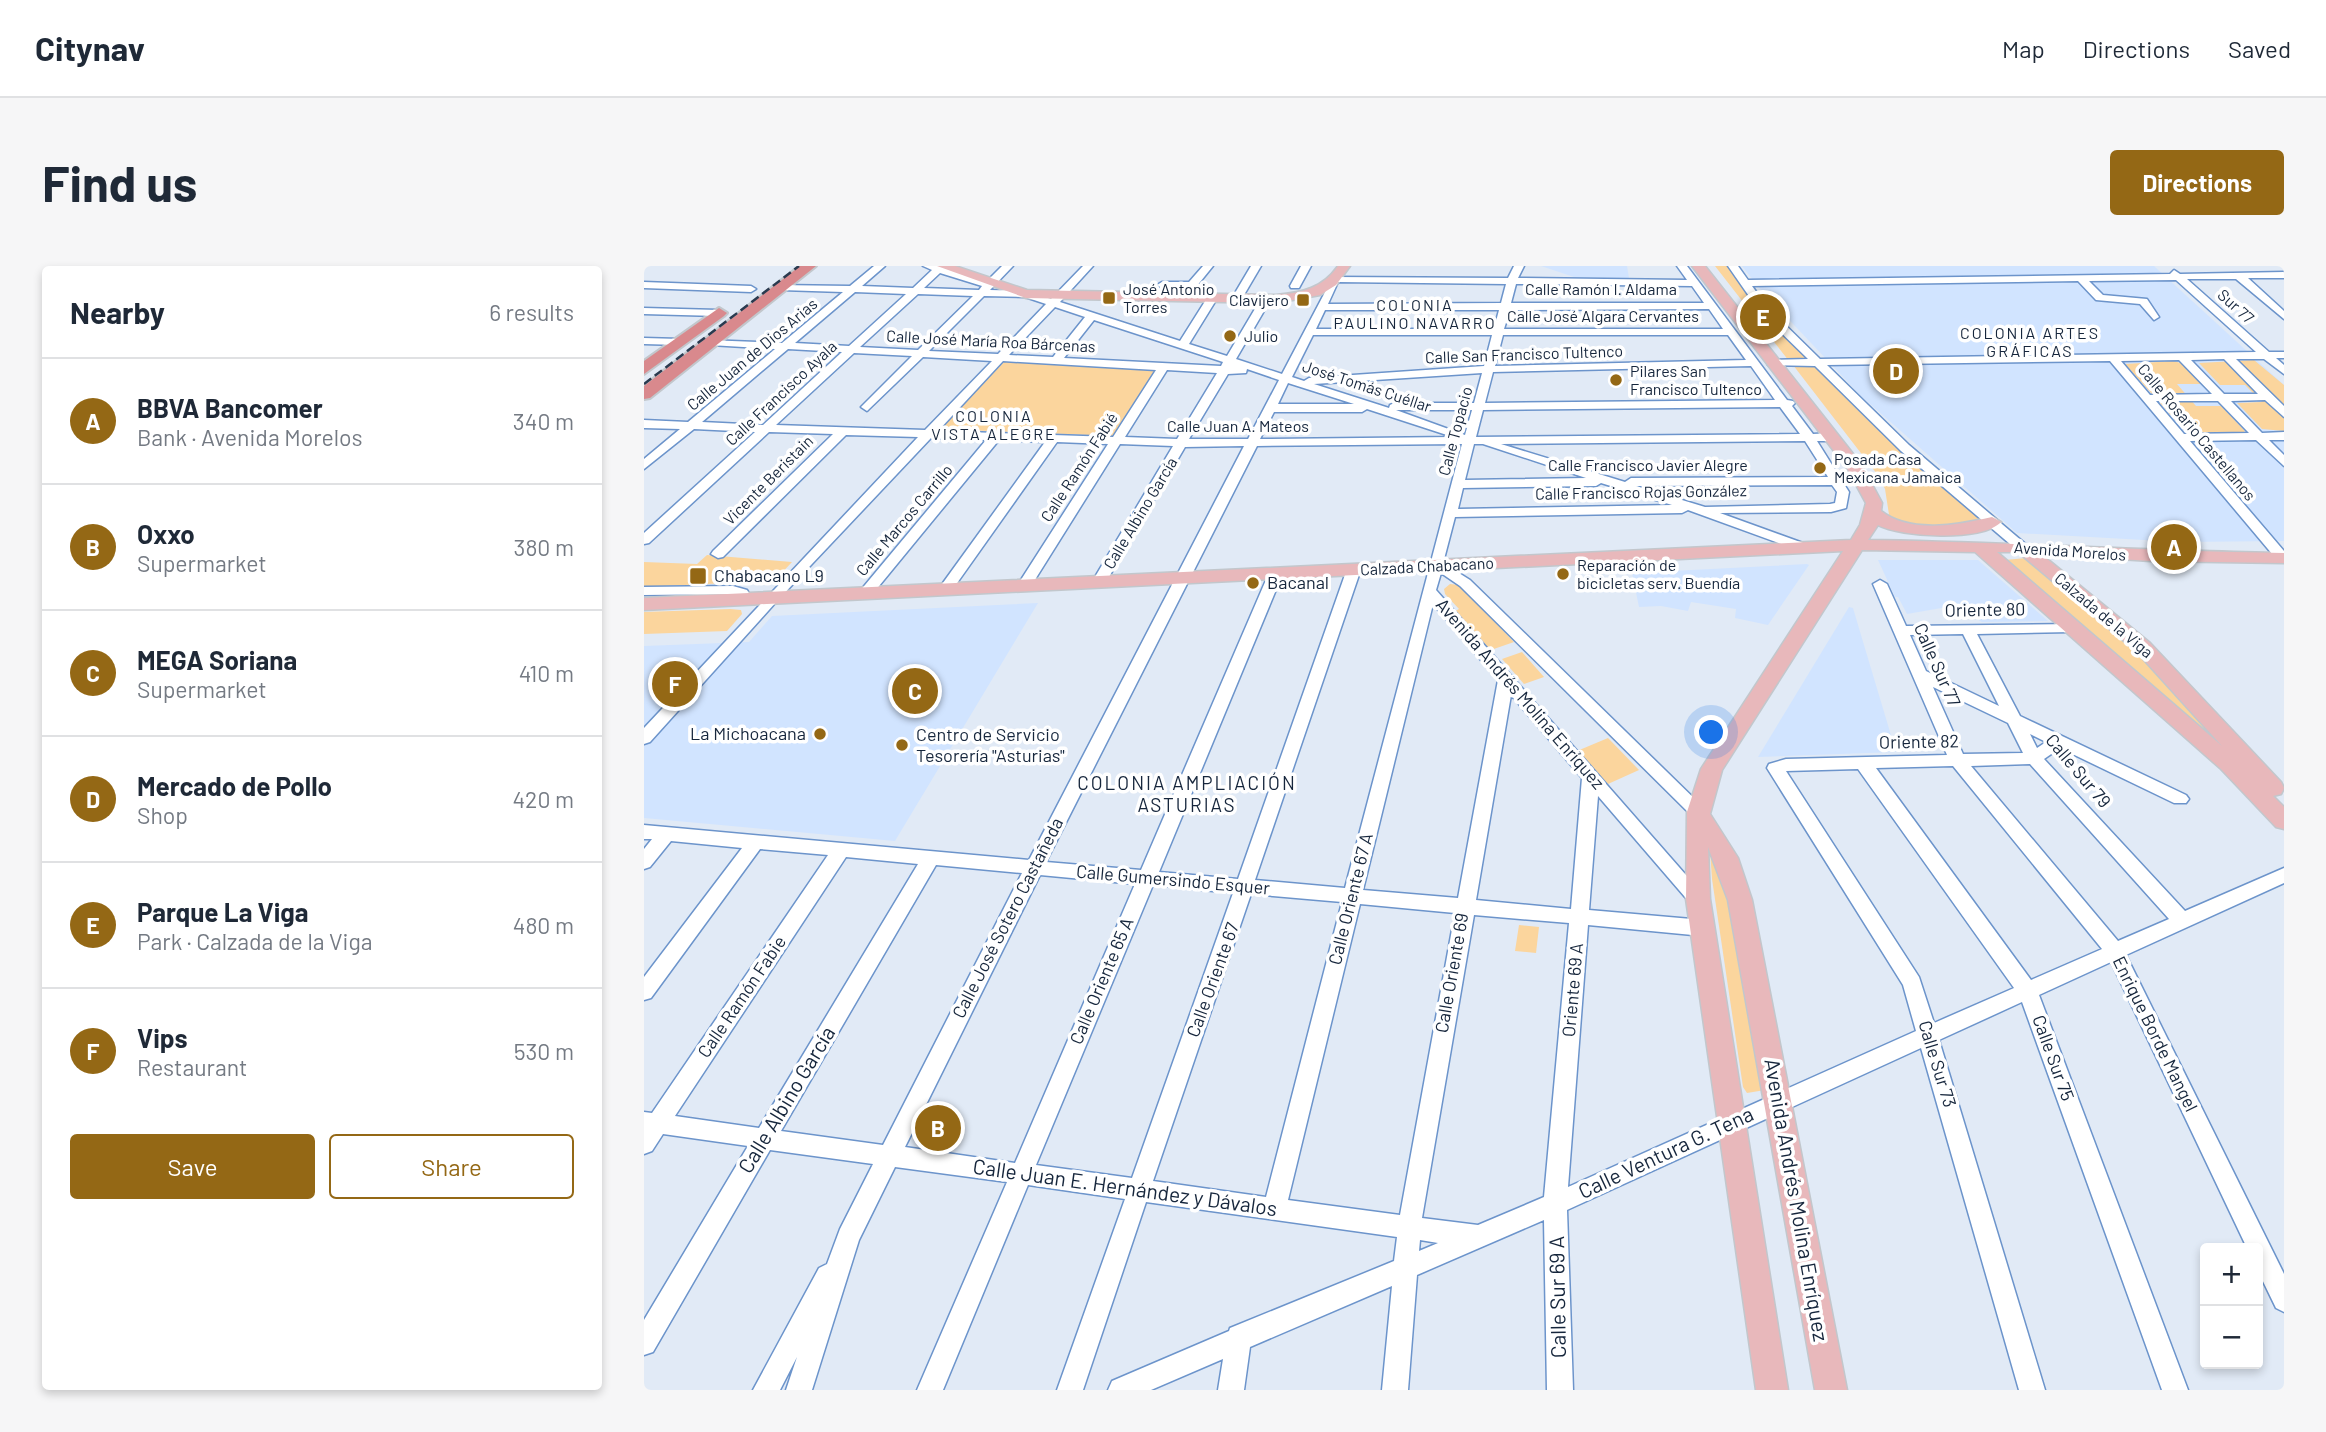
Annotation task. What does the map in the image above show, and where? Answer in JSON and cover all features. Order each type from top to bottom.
[{"type":"highway","points":[[644,394],[809,266]]},
{"type":"highway","points":[[644,369],[756,285]]},
{"type":"main road","points":[[937,267],[988,285],[1058,298],[1266,299],[1302,296],[1335,281],[1343,266]]},
{"type":"main road","points":[[1698,266],[1866,482],[1874,503],[1870,525],[1712,769],[1698,812],[1695,845],[1698,899],[1772,1390]]},
{"type":"main road","points":[[1770,387],[1807,404]]},
{"type":"main road","points":[[1873,513],[1884,522],[1902,527],[1978,528],[1992,522]]},
{"type":"main road","name":"Calzada Chabacano","points":[[644,604],[1856,545]]},
{"type":"main road","name":"Avenida Morelos","points":[[1856,545],[2022,547],[2151,556],[2284,558]]},
{"type":"main road","name":"Calzada de la Viga","points":[[1979,546],[2200,738],[2284,821]]},
{"type":"main road","name":"Calzada de la Viga","points":[[2022,547],[2143,647],[2283,799]]},
{"type":"main road","points":[[2200,738],[2283,799]]},
{"type":"main road","name":"Avenida Andrés Molina Enríquez","points":[[1698,812],[1726,858],[1740,900],[1831,1390]]},
{"type":"street","name":"Calle Juan de Dios Arias","points":[[644,465],[880,266]]},
{"type":"street","points":[[957,266],[988,285]]},
{"type":"street","points":[[867,407],[1008,266]]},
{"type":"street","points":[[644,738],[772,598],[1088,266]]},
{"type":"street","points":[[1162,285],[1192,285],[1208,266]]},
{"type":"street","points":[[1237,298],[1256,266]]},
{"type":"street","points":[[1295,286],[1306,266]]},
{"type":"street","name":"Calle Topacio","points":[[1437,565],[1505,306],[1519,266]]},
{"type":"street","points":[[1682,266],[1751,363],[1809,437],[1837,481]]},
{"type":"street","name":"Calzada de la Viga","points":[[1733,266],[1764,310],[1905,448],[2022,547]]},
{"type":"street","points":[[2036,266],[2046,279]]},
{"type":"street","name":"Sur 77","points":[[2166,266],[2284,371]]},
{"type":"street","name":"Calle Francisco Ayala","points":[[644,540],[916,290],[937,267]]},
{"type":"street","points":[[1743,283],[1927,275],[2046,279],[2179,277],[2232,271],[2280,270]]},
{"type":"street","points":[[2232,271],[2284,316]]},
{"type":"street","points":[[2081,278],[2100,298],[2143,301],[2154,317]]},
{"type":"street","points":[[1335,281],[1695,283]]},
{"type":"street","name":"Calle José Sotero Castañeda","points":[[766,1390],[848,1237],[1034,867],[1272,408],[1293,380],[1310,332],[1335,281]]},
{"type":"street","points":[[644,285],[756,285]]},
{"type":"street","points":[[781,287],[916,290],[988,285]]},
{"type":"street","points":[[1183,345],[1213,297]]},
{"type":"street","name":"José Tomás Cuéllar","points":[[1058,298],[1092,315],[1183,345],[1228,365],[1270,372],[1471,439],[1698,509],[1798,546]]},
{"type":"street","name":"Calle Albino García","points":[[1099,582],[1266,299]]},
{"type":"street","name":"Calle Ramón I. Aldama","points":[[1323,307],[1711,306]]},
{"type":"street","points":[[644,311],[718,313]]},
{"type":"street","points":[[1056,361],[1092,315]]},
{"type":"street","name":"Calle José Algara Cervantes","points":[[1310,332],[1729,331]]},
{"type":"street","points":[[644,341],[680,342]]},
{"type":"street","name":"Calle José María Roa Bárcenas","points":[[710,342],[1164,366],[1228,365]]},
{"type":"street","points":[[1772,363],[2284,355]]},
{"type":"street","points":[[2227,356],[2284,413]]},
{"type":"street","points":[[2182,357],[2284,462]]},
{"type":"street","name":"Calle Rosario Castellanos","points":[[2113,358],[2284,558]]},
{"type":"street","name":"Calle San Francisco Tultenco","points":[[1293,380],[1490,369],[1751,363]]},
{"type":"street","name":"Calle Ramón Fabié","points":[[1024,586],[1164,366]]},
{"type":"street","points":[[2147,398],[2268,397]]},
{"type":"street","points":[[1272,408],[1807,404]]},
{"type":"street","name":"Calle Juan A. Mateos","points":[[644,424],[1183,443],[1832,437]]},
{"type":"street","name":"Vicente Beristain","points":[[718,555],[843,431]]},
{"type":"street","name":"Calle Marcos Carrillo","points":[[865,594],[996,436]]},
{"type":"street","points":[[2183,438],[2284,436]]},
{"type":"street","points":[[945,590],[1054,438]]},
{"type":"street","name":"Calle Francisco Javier Alegre","points":[[1458,484],[1837,481]]},
{"type":"street","name":"Calle Francisco Rojas González","points":[[1451,513],[1831,508],[1841,505],[1844,499],[1837,481]]},
{"type":"street","name":"Avenida Andrés Molina Enríquez","points":[[1698,812],[1465,583],[1437,565],[1429,591],[1698,899]]},
{"type":"street","name":"Calle Oriente 67","points":[[1070,1390],[1354,569]]},
{"type":"street","name":"Calle Oriente 65 A","points":[[930,1390],[1276,573]]},
{"type":"street","name":"Calle Sur 77","points":[[1880,584],[1958,761]]},
{"type":"street","name":"Calzada Chabacano","points":[[644,591],[733,590],[742,593],[746,600]]},
{"type":"street","name":"Calle Oriente 67 A","points":[[1274,1209],[1429,591]]},
{"type":"street","name":"Oriente 80","points":[[1901,631],[2070,627]]},
{"type":"street","name":"Calle Sur 79","points":[[1968,630],[2034,758],[2182,921]]},
{"type":"street","points":[[1920,676],[2180,799]]},
{"type":"street","name":"Calle Oriente 69","points":[[1395,1390],[1403,1269],[1409,1228],[1506,678]]},
{"type":"street","points":[[2034,758],[2059,741]]},
{"type":"street","name":"Oriente 82","points":[[1775,768],[1786,765],[2034,758]]},
{"type":"street","name":"Enrique Borde Mangel","points":[[1958,761],[2115,951],[2284,1300]]},
{"type":"street","name":"Calle Sur 75","points":[[1863,763],[2028,991],[2175,1390]]},
{"type":"street","name":"Calle Sur 73","points":[[1775,768],[1778,777],[1906,970],[1930,1036],[2032,1390]]},
{"type":"street","name":"Oriente 69 A","points":[[1555,1204],[1591,776]]},
{"type":"street","name":"Calle Gumersindo Esquer","points":[[644,832],[1703,928]]},
{"type":"street","points":[[644,862],[666,835]]},
{"type":"street","points":[[644,992],[755,843]]},
{"type":"street","name":"Calle Ramón Fabie","points":[[644,1144],[651,1123],[841,850]]},
{"type":"street","name":"Calle Albino García","points":[[644,1343],[931,858]]},
{"type":"street","name":"Calle Ventura G. Tena","points":[[1122,1390],[1239,1337],[1481,1237],[2284,875]]},
{"type":"street","name":"Calle Juan E. Hernández y Dávalos","points":[[651,1123],[1481,1237]]},
{"type":"street","name":"Calle Sur 69 A","points":[[1555,1204],[1560,1390]]},
{"type":"street","name":"Calle José Sotero Castañeda","points":[[799,1390],[848,1237]]},
{"type":"street","points":[[1231,1390],[1239,1337]]},
{"type":"shaded area","points":[[1541,266],[1627,266],[1629,278],[1577,278]]},
{"type":"shaded area","points":[[1715,266],[1729,266],[1747,295],[1811,361],[1789,361]]},
{"type":"shaded area","points":[[1742,266],[2154,266],[2284,385],[2284,541],[2180,542],[2017,533],[1862,397],[1760,289]]},
{"type":"shaded area","points":[[2254,360],[2284,385],[2284,431],[2262,429],[2237,403],[2262,402],[2245,385],[2220,385],[2199,363]]},
{"type":"shaded area","points":[[2173,361],[2181,363],[2201,384],[2177,384],[2196,406],[2221,406],[2245,431],[2243,434],[2193,435],[2186,432],[2125,364]]},
{"type":"shaded area","points":[[1004,362],[1157,369],[1114,436],[939,429]]},
{"type":"shaded area","points":[[1818,364],[1984,521],[1979,526],[1915,526],[1890,521],[1885,489],[1877,474],[1793,365]]},
{"type":"shaded area","points":[[707,555],[792,562],[778,577],[767,581],[644,587],[644,562],[697,564]]},
{"type":"shaded area","points":[[2026,558],[2126,637],[2248,770],[2005,560]]},
{"type":"shaded area","points":[[1878,560],[1978,560],[2048,621],[1982,622],[1953,606],[1907,614],[1898,597],[1895,597]]},
{"type":"shaded area","points":[[1809,565],[1768,625],[1735,618],[1736,609],[1691,602],[1688,611],[1661,606],[1639,607],[1632,573]]},
{"type":"shaded area","points":[[1450,584],[1459,585],[1514,642],[1488,651],[1453,612],[1459,609],[1445,594],[1444,589]]},
{"type":"shaded area","points":[[1038,603],[895,841],[644,818],[644,646],[749,642],[772,616]]},
{"type":"shaded area","points":[[1849,607],[1853,608],[1896,752],[1758,757]]},
{"type":"shaded area","points":[[741,610],[742,614],[727,631],[644,634],[644,612]]},
{"type":"shaded area","points":[[1522,652],[1544,677],[1524,684],[1502,659]]},
{"type":"shaded area","points":[[1608,738],[1639,770],[1608,784],[1577,751]]},
{"type":"shaded area","points":[[1709,837],[1721,860],[1765,1090],[1747,1093],[1743,1087],[1712,879]]},
{"type":"shaded area","points":[[1519,925],[1539,927],[1536,953],[1515,951]]},
{"type":"railway","points":[[644,384],[799,266]]},
{"type":"place","name":"José Antonio Torres","points":[[1109,298]]},
{"type":"place","name":"Clavijero","points":[[1303,300]]},
{"type":"place","name":"Parque La Viga","points":[[1763,317]]},
{"type":"place","name":"Julio","points":[[1230,336]]},
{"type":"place","name":"Mercado de Pollo","points":[[1896,371]]},
{"type":"place","name":"Pilares San Francisco Tultenco","points":[[1616,380]]},
{"type":"place","name":"Posada Casa Mexicana Jamaica","points":[[1820,468]]},
{"type":"place","name":"BBVA Bancomer","points":[[2174,547]]},
{"type":"place","name":"Reparación de bicicletas serv. Buendía","points":[[1563,574]]},
{"type":"place","name":"Chabacano L9","points":[[698,576]]},
{"type":"place","name":"Bacanal","points":[[1253,583]]},
{"type":"place","name":"Vips","points":[[675,684]]},
{"type":"place","name":"MEGA Soriana","points":[[915,691]]},
{"type":"place","name":"La Michoacana","points":[[820,734]]},
{"type":"place","name":"Centro de Servicio Tesorería \"Asturias\"","points":[[902,745]]},
{"type":"place","name":"Oxxo","points":[[938,1128]]},
{"type":"district","name":"COLONIA PAULINO NAVARRO","points":[[1415,314]]},
{"type":"district","name":"COLONIA ARTES GRÁFICAS","points":[[2030,342]]},
{"type":"district","name":"COLONIA VISTA ALEGRE","points":[[994,425]]},
{"type":"district","name":"COLONIA AMPLIACIÓN ASTURIAS","points":[[1187,794]]}]
